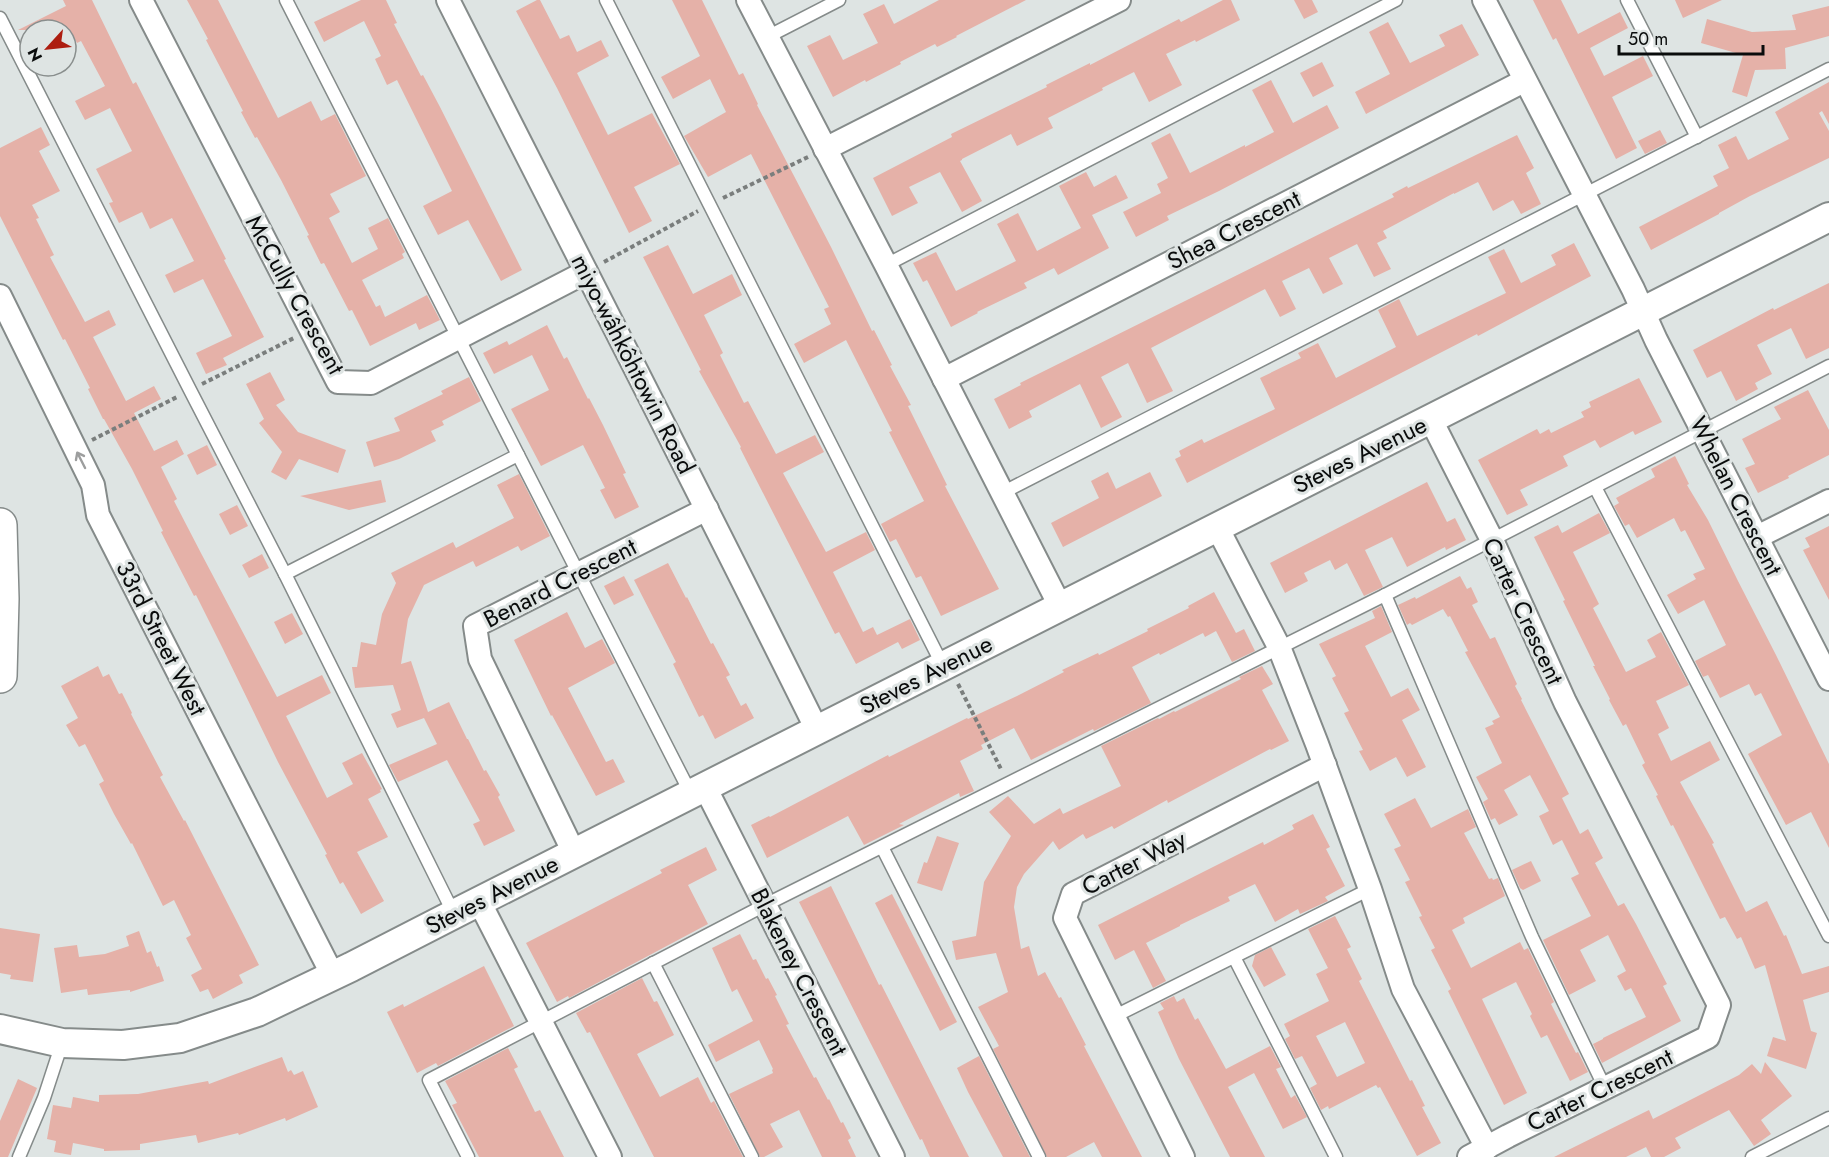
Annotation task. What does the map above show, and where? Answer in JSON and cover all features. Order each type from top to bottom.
[{"type":"main road","points":[[0,525],[2,599],[0,676]]},
{"type":"street","name":"McCully Crescent","points":[[141,0],[338,382],[371,383],[596,267]]},
{"type":"street","name":"miyo-wâhkôhtowin Road","points":[[448,0],[596,267],[707,509],[817,730]]},
{"type":"street","points":[[748,0],[767,37],[817,153],[886,265],[1060,606]]},
{"type":"street","points":[[817,153],[1119,0]]},
{"type":"street","points":[[1484,0],[1644,312]]},
{"type":"street","name":"Shea Crescent","points":[[944,379],[1524,81]]},
{"type":"street","name":"Steves Avenue","points":[[0,1029],[62,1043],[123,1046],[180,1038],[257,1012],[333,976],[817,730],[951,676],[1060,606],[1829,217]]},
{"type":"street","name":"33rd Street West","points":[[0,296],[93,485],[98,515],[333,976]]},
{"type":"street","name":"Whelan Crescent","points":[[1644,312],[1829,679]]},
{"type":"street","name":"Carter Crescent","points":[[1217,527],[1279,647],[1370,889],[1403,989],[1478,1152],[1708,1036],[1719,1005],[1566,702],[1492,540],[1431,420]]},
{"type":"street","points":[[1757,537],[1829,501]]},
{"type":"street","name":"Benard Crescent","points":[[574,853],[480,659],[475,626],[707,509]]},
{"type":"street","name":"Carter Way","points":[[1183,1157],[1065,918],[1073,894],[1325,765]]},
{"type":"street","name":"Blakeney Crescent","points":[[698,790],[765,905],[893,1157]]},
{"type":"street","points":[[479,901],[610,1157]]},
{"type":"lane","points":[[286,0],[579,573],[698,790]]},
{"type":"lane","points":[[606,0],[951,676]]},
{"type":"lane","points":[[767,37],[839,0]]},
{"type":"lane","points":[[886,265],[1396,0]]},
{"type":"lane","points":[[1627,0],[1697,137]]},
{"type":"lane","points":[[0,18],[285,574],[454,914]]},
{"type":"lane","points":[[1002,493],[1829,69]]},
{"type":"lane","points":[[468,1157],[429,1080],[765,905],[1385,595],[1829,366]]},
{"type":"lane","points":[[285,574],[518,455]]},
{"type":"lane","points":[[1595,487],[1829,936]]},
{"type":"lane","points":[[1385,595],[1532,937],[1605,1088]]},
{"type":"lane","points":[[882,847],[1039,1157]]},
{"type":"lane","points":[[1113,1017],[1370,889]]},
{"type":"lane","points":[[1234,957],[1336,1157]]},
{"type":"lane","points":[[653,963],[752,1157]]},
{"type":"lane","points":[[19,1157],[44,1098],[62,1043]]},
{"type":"lane","points":[[1752,1157],[1829,1118]]},
{"type":"path","points":[[596,267],[709,205],[817,153]]},
{"type":"path","points":[[951,676],[1008,783]]},
{"type":"building","points":[[63,0],[92,0],[133,84],[136,82],[264,337],[223,358],[227,365],[206,374],[196,353],[232,336],[203,279],[174,293],[165,275],[194,261],[172,218],[150,229],[142,212],[119,223],[109,203],[113,202],[96,169],[132,151],[110,108],[85,120],[75,101],[105,86],[81,41],[78,42],[78,18],[42,18],[66,6]]},
{"type":"building","points":[[187,0],[218,0],[278,118],[311,101],[321,121],[335,114],[366,176],[330,194],[340,212],[329,218],[352,263],[378,249],[368,228],[388,218],[405,252],[402,254],[404,258],[362,280],[376,307],[380,305],[385,317],[427,295],[440,320],[419,330],[416,323],[370,346],[324,263],[321,264],[281,180],[241,112],[243,111]]},
{"type":"building","points":[[361,0],[386,0],[397,23],[394,24],[440,107],[522,270],[501,281],[468,220],[438,235],[423,206],[452,191],[397,80],[387,85],[375,59],[381,56],[364,21],[324,42],[314,22]]},
{"type":"building","points":[[540,0],[560,39],[569,35],[577,52],[601,40],[609,56],[577,73],[608,135],[652,113],[680,164],[634,187],[652,221],[629,233],[516,11]]},
{"type":"building","points":[[672,0],[702,0],[739,75],[743,73],[872,331],[874,330],[892,365],[890,366],[911,405],[908,406],[947,485],[945,486],[999,589],[941,616],[921,576],[916,578],[896,539],[890,542],[881,524],[924,501],[846,340],[804,363],[794,344],[831,324],[824,309],[829,307],[751,154],[708,177],[684,136],[726,112],[710,79],[673,99],[661,77],[700,56]]},
{"type":"building","points":[[939,0],[1026,0],[957,37],[937,47],[935,44],[900,62],[901,64],[833,97],[807,46],[830,35],[843,60],[878,43],[863,14],[884,4],[894,24]]},
{"type":"building","points":[[1223,0],[1231,0],[1240,20],[1166,54],[1182,85],[1149,102],[1134,72],[1048,118],[1053,128],[1017,146],[1011,134],[962,159],[960,161],[982,201],[962,212],[940,172],[909,187],[918,203],[892,216],[873,178],[952,137],[951,134],[1047,87],[1046,85],[1179,19],[1181,22]]},
{"type":"building","points":[[1294,0],[1312,0],[1318,12],[1304,19]]},
{"type":"building","points":[[1533,0],[1561,0],[1578,34],[1620,12],[1628,28],[1590,48],[1604,76],[1643,56],[1653,76],[1612,97],[1637,148],[1616,159],[1556,38],[1553,40]]},
{"type":"building","points":[[1675,0],[1722,0],[1683,18]]},
{"type":"building","points":[[1829,6],[1829,36],[1785,48],[1786,69],[1755,70],[1747,97],[1732,92],[1743,55],[1701,43],[1707,19],[1752,32],[1796,30],[1792,15]]},
{"type":"building","points":[[1388,22],[1410,63],[1445,46],[1439,35],[1462,24],[1479,55],[1366,114],[1355,92],[1390,74],[1369,32]]},
{"type":"building","points":[[1322,62],[1334,86],[1313,97],[1300,73]]},
{"type":"building","points":[[1271,80],[1293,123],[1327,105],[1339,128],[1167,216],[1169,220],[1136,237],[1123,212],[1161,193],[1157,184],[1168,178],[1151,143],[1170,133],[1190,173],[1274,132],[1252,90]]},
{"type":"building","points":[[1829,82],[1829,124],[1822,111],[1819,113],[1829,131],[1829,158],[1750,196],[1651,250],[1639,227],[1718,186],[1713,176],[1729,168],[1718,145],[1736,136],[1748,160],[1789,139],[1775,112]]},
{"type":"building","points":[[41,127],[50,145],[39,151],[60,191],[32,205],[39,218],[36,219],[54,255],[50,257],[85,322],[109,310],[116,325],[93,337],[126,401],[154,386],[161,399],[134,413],[154,451],[177,440],[184,454],[161,467],[177,499],[174,501],[277,697],[322,675],[331,693],[286,716],[327,798],[353,784],[342,763],[362,753],[382,789],[381,792],[368,799],[388,837],[357,852],[384,901],[361,914],[343,882],[340,884],[325,855],[327,854],[278,762],[196,595],[194,596],[161,532],[163,531],[132,469],[103,419],[88,389],[90,388],[0,216],[0,148]]},
{"type":"building","points":[[1660,130],[1667,143],[1645,154],[1638,141]]},
{"type":"building","points":[[1517,135],[1534,168],[1526,173],[1541,204],[1521,214],[1513,200],[1493,211],[1478,182],[1383,231],[1387,238],[1377,243],[1391,269],[1374,277],[1357,244],[1329,258],[1343,284],[1323,294],[1309,268],[1282,281],[1296,309],[1280,317],[1265,289],[1151,348],[1173,391],[1147,403],[1128,363],[1101,377],[1122,417],[1101,428],[1080,384],[1029,411],[1032,417],[1009,429],[994,399],[1021,385],[1020,383],[1394,197],[1392,194],[1407,186],[1408,188]]},
{"type":"building","points":[[1086,172],[1094,187],[1116,175],[1128,198],[1092,215],[1109,248],[1058,275],[1054,268],[1024,283],[1027,288],[951,327],[927,280],[923,282],[913,263],[936,252],[956,291],[1016,261],[997,224],[1018,213],[1037,251],[1081,228],[1059,186]]},
{"type":"building","points":[[1574,243],[1591,276],[1478,336],[1477,334],[1187,483],[1175,459],[1181,456],[1179,451],[1202,439],[1204,443],[1275,409],[1260,378],[1301,358],[1298,353],[1318,343],[1336,378],[1396,347],[1378,310],[1399,299],[1417,336],[1506,293],[1488,257],[1504,249],[1521,283],[1556,265],[1551,255]]},
{"type":"building","points":[[668,245],[693,294],[732,274],[742,295],[704,315],[723,353],[720,355],[744,403],[748,401],[776,454],[815,435],[824,452],[783,473],[826,552],[866,532],[875,550],[833,572],[863,632],[873,627],[877,635],[910,619],[920,640],[902,649],[898,642],[856,664],[839,632],[835,634],[741,447],[699,371],[701,370],[643,257]]},
{"type":"building","points":[[1829,283],[1829,348],[1806,359],[1791,328],[1757,345],[1772,374],[1755,383],[1758,389],[1736,401],[1721,371],[1707,378],[1693,350],[1773,308],[1774,310]]},
{"type":"building","points":[[547,325],[564,359],[567,357],[603,425],[639,507],[615,519],[600,490],[605,488],[583,445],[541,466],[511,409],[549,390],[532,355],[494,374],[483,353],[507,341],[509,345]]},
{"type":"building","points":[[270,372],[285,400],[276,405],[298,432],[346,450],[338,473],[299,459],[286,480],[271,472],[282,452],[259,423],[264,419],[246,384]]},
{"type":"building","points":[[469,377],[481,401],[442,421],[444,425],[431,431],[436,441],[399,459],[374,467],[366,442],[400,431],[394,418],[443,394],[441,391]]},
{"type":"building","points":[[1639,378],[1662,422],[1635,435],[1633,431],[1600,448],[1595,440],[1563,456],[1568,466],[1520,490],[1528,505],[1507,515],[1478,460],[1537,429],[1540,434],[1549,429],[1551,433],[1584,417],[1581,412],[1591,407],[1589,402]]},
{"type":"building","points":[[1808,390],[1829,430],[1829,455],[1758,493],[1745,468],[1755,464],[1742,439],[1781,419],[1774,407]]},
{"type":"building","points":[[207,445],[217,465],[197,475],[187,455]]},
{"type":"building","points":[[1675,456],[1689,484],[1687,485],[1708,520],[1829,764],[1829,848],[1811,812],[1786,825],[1748,754],[1782,735],[1761,693],[1755,696],[1749,684],[1720,698],[1708,675],[1703,677],[1695,661],[1726,645],[1704,600],[1678,614],[1667,595],[1696,579],[1693,574],[1705,569],[1685,530],[1681,532],[1674,518],[1637,538],[1629,524],[1625,526],[1614,506],[1619,503],[1616,498],[1655,477],[1651,469]]},
{"type":"building","points":[[1108,472],[1116,489],[1150,472],[1162,496],[1063,547],[1051,523],[1099,498],[1091,481]]},
{"type":"building","points":[[519,474],[550,536],[521,551],[518,546],[476,567],[473,561],[424,585],[408,619],[401,664],[411,661],[428,712],[449,702],[484,771],[486,770],[500,795],[498,797],[515,831],[484,846],[473,824],[480,821],[447,760],[398,782],[389,765],[437,744],[424,718],[397,728],[391,714],[401,710],[393,685],[355,688],[352,667],[357,667],[361,642],[376,645],[382,614],[396,583],[391,573],[453,542],[456,548],[514,518],[497,485]]},
{"type":"building","points":[[381,480],[386,502],[349,510],[300,496]]},
{"type":"building","points":[[1427,482],[1447,522],[1455,518],[1466,540],[1446,550],[1445,547],[1407,567],[1392,537],[1365,550],[1383,587],[1364,596],[1347,563],[1335,570],[1330,560],[1304,573],[1308,581],[1285,593],[1270,563]]},
{"type":"building","points":[[237,505],[248,526],[230,535],[219,514]]},
{"type":"building","points":[[1599,513],[1610,533],[1573,552],[1599,604],[1593,608],[1626,672],[1656,657],[1647,640],[1661,632],[1689,685],[1656,701],[1669,728],[1658,734],[1671,761],[1710,741],[1720,760],[1680,782],[1714,843],[1712,844],[1746,912],[1767,901],[1784,936],[1786,935],[1802,974],[1829,966],[1829,992],[1803,1000],[1811,1031],[1817,1033],[1806,1069],[1767,1056],[1773,1037],[1786,1041],[1765,965],[1755,969],[1741,937],[1737,939],[1725,917],[1720,919],[1656,796],[1658,795],[1642,765],[1645,763],[1626,724],[1623,726],[1609,700],[1563,601],[1565,600],[1534,537],[1558,525],[1562,533]]},
{"type":"building","points":[[1829,526],[1829,600],[1803,550],[1810,547],[1805,538]]},
{"type":"building","points":[[262,554],[269,568],[249,578],[242,565]]},
{"type":"building","points":[[668,563],[730,675],[726,677],[741,706],[746,703],[754,718],[715,739],[703,715],[699,717],[673,664],[676,662],[634,580]]},
{"type":"building","points":[[624,576],[634,595],[614,605],[604,586]]},
{"type":"building","points":[[1460,576],[1467,589],[1471,587],[1478,602],[1472,605],[1490,639],[1495,637],[1517,684],[1515,686],[1521,700],[1569,794],[1562,798],[1580,834],[1588,829],[1603,858],[1595,863],[1618,906],[1624,903],[1636,924],[1667,984],[1663,986],[1681,1021],[1602,1063],[1593,1044],[1646,1017],[1631,988],[1625,991],[1617,976],[1626,971],[1608,935],[1580,950],[1596,981],[1569,995],[1543,940],[1591,916],[1571,878],[1579,874],[1562,840],[1553,845],[1539,816],[1549,811],[1530,775],[1504,790],[1518,815],[1499,825],[1495,818],[1491,820],[1483,802],[1488,799],[1476,777],[1502,763],[1485,728],[1494,724],[1492,721],[1500,717],[1465,652],[1468,651],[1450,616],[1448,617],[1443,609],[1412,625],[1410,623],[1407,625],[1398,605],[1415,597],[1416,599]]},
{"type":"building","points":[[1214,592],[1236,633],[1244,629],[1255,651],[1232,662],[1216,631],[1205,637],[1203,633],[1132,667],[1151,703],[1031,760],[1014,728],[981,745],[983,749],[960,761],[974,791],[960,797],[959,793],[864,845],[848,816],[767,858],[751,825],[888,755],[889,757],[1017,696],[1064,672],[1062,670],[1148,631],[1147,629],[1189,608],[1188,606]]},
{"type":"building","points":[[1381,606],[1392,632],[1365,646],[1391,697],[1408,688],[1420,710],[1402,720],[1426,767],[1407,777],[1396,757],[1370,771],[1359,751],[1363,750],[1344,713],[1349,711],[1332,678],[1336,676],[1319,644],[1375,618],[1372,611]]},
{"type":"building","points":[[567,612],[585,648],[602,639],[615,663],[568,688],[606,762],[613,759],[625,782],[596,796],[551,716],[514,640]]},
{"type":"building","points":[[292,613],[303,634],[285,644],[274,622]]},
{"type":"building","points":[[98,666],[103,677],[109,674],[119,694],[122,693],[163,775],[160,777],[185,820],[259,965],[239,975],[243,983],[213,999],[208,989],[200,992],[191,975],[202,969],[186,938],[191,935],[174,900],[163,906],[132,843],[99,784],[104,781],[85,744],[79,747],[66,725],[78,718],[61,686]]},
{"type":"building","points":[[1262,666],[1273,684],[1262,690],[1289,741],[1168,803],[1167,800],[1114,829],[1112,826],[1086,839],[1083,834],[1059,850],[1053,841],[1024,874],[1017,887],[1014,907],[1021,949],[1029,946],[1038,976],[1045,972],[1059,998],[1061,997],[1142,1157],[1102,1157],[1094,1142],[1066,1157],[1047,1157],[993,1049],[999,1046],[978,1007],[1008,992],[996,953],[956,960],[952,941],[976,936],[984,882],[1011,836],[989,812],[1008,796],[1034,824],[1060,808],[1063,814],[1121,786],[1101,746],[1175,712]]},
{"type":"building","points":[[1415,798],[1431,828],[1468,809],[1476,827],[1464,833],[1489,879],[1498,878],[1505,896],[1463,918],[1465,923],[1452,930],[1471,968],[1520,942],[1524,950],[1528,948],[1554,1002],[1551,1004],[1588,1072],[1570,1081],[1547,1035],[1541,1038],[1516,982],[1482,999],[1527,1093],[1504,1105],[1448,991],[1451,989],[1431,950],[1435,948],[1405,882],[1410,880],[1394,849],[1401,846],[1384,814]]},
{"type":"building","points":[[1313,814],[1330,847],[1326,849],[1345,886],[1325,897],[1328,901],[1300,914],[1298,909],[1275,922],[1255,884],[1228,897],[1230,901],[1146,943],[1166,981],[1153,988],[1134,950],[1115,960],[1098,925],[1263,842],[1264,845],[1294,829],[1292,825]]},
{"type":"building","points":[[937,836],[959,843],[942,891],[917,883]]},
{"type":"building","points":[[706,847],[717,870],[688,885],[708,924],[569,998],[568,996],[557,1002],[526,943],[662,873],[660,870]]},
{"type":"building","points":[[1531,861],[1541,881],[1523,890],[1512,870]]},
{"type":"building","points":[[831,886],[879,985],[881,984],[969,1157],[930,1157],[871,1044],[799,902]]},
{"type":"building","points":[[892,894],[957,1022],[940,1031],[875,903]]},
{"type":"building","points":[[1335,916],[1351,947],[1347,949],[1362,979],[1359,981],[1410,1081],[1412,1080],[1425,1106],[1422,1107],[1441,1143],[1417,1156],[1380,1087],[1376,1085],[1329,1109],[1328,1106],[1321,1110],[1310,1088],[1317,1084],[1302,1056],[1295,1059],[1285,1039],[1290,1036],[1284,1024],[1329,1001],[1316,974],[1328,968],[1308,929]],"holes":[[[1345,1022],[1365,1063],[1337,1077],[1316,1036]]]},
{"type":"building","points":[[0,928],[40,934],[33,982],[10,979],[11,975],[0,973]]},
{"type":"building","points":[[139,931],[147,953],[151,951],[164,981],[130,992],[130,990],[88,995],[87,989],[61,993],[54,948],[77,945],[79,957],[105,954],[129,946],[126,936]]},
{"type":"building","points":[[740,934],[753,960],[756,959],[777,995],[775,996],[789,1024],[786,1025],[814,1078],[816,1077],[841,1123],[843,1122],[851,1138],[848,1140],[856,1157],[822,1157],[799,1110],[770,1124],[783,1147],[760,1157],[729,1094],[773,1073],[773,1069],[759,1040],[716,1062],[708,1045],[753,1021],[737,989],[732,992],[712,948]]},
{"type":"building","points":[[1271,947],[1286,975],[1264,987],[1252,966],[1255,955]]},
{"type":"building","points":[[484,966],[514,1026],[438,1066],[436,1063],[417,1073],[387,1012],[403,1004],[404,1007]]},
{"type":"building","points":[[642,978],[654,1002],[657,1001],[674,1035],[637,1054],[660,1097],[698,1077],[711,1103],[714,1101],[743,1157],[654,1157],[590,1032],[587,1033],[576,1013]]},
{"type":"building","points":[[1174,996],[1177,1002],[1184,998],[1195,1020],[1198,1018],[1226,1069],[1270,1046],[1281,1067],[1276,1069],[1291,1098],[1295,1095],[1307,1117],[1283,1129],[1254,1073],[1228,1087],[1265,1157],[1230,1157],[1179,1059],[1158,1012],[1164,1009],[1160,1003]]},
{"type":"building","points":[[508,1048],[518,1067],[514,1069],[535,1112],[540,1110],[564,1157],[479,1157],[452,1105],[457,1103],[445,1081]]},
{"type":"building","points":[[979,1056],[1030,1157],[1003,1157],[968,1092],[957,1068]]},
{"type":"building","points":[[282,1057],[288,1072],[291,1070],[294,1075],[303,1071],[318,1107],[286,1121],[285,1118],[239,1135],[238,1133],[198,1143],[196,1135],[140,1144],[140,1150],[104,1151],[104,1149],[73,1143],[71,1155],[54,1152],[56,1141],[47,1139],[53,1105],[71,1108],[73,1097],[99,1102],[99,1095],[138,1094],[208,1081],[209,1084]]},
{"type":"building","points":[[1765,1062],[1792,1096],[1761,1120],[1771,1134],[1754,1146],[1729,1110],[1675,1138],[1681,1148],[1664,1157],[1651,1157],[1646,1147],[1626,1157],[1554,1157],[1649,1110],[1653,1119],[1739,1075],[1752,1064],[1761,1074]]},
{"type":"building","points":[[18,1079],[37,1088],[8,1157],[0,1157],[0,1121]]}]
